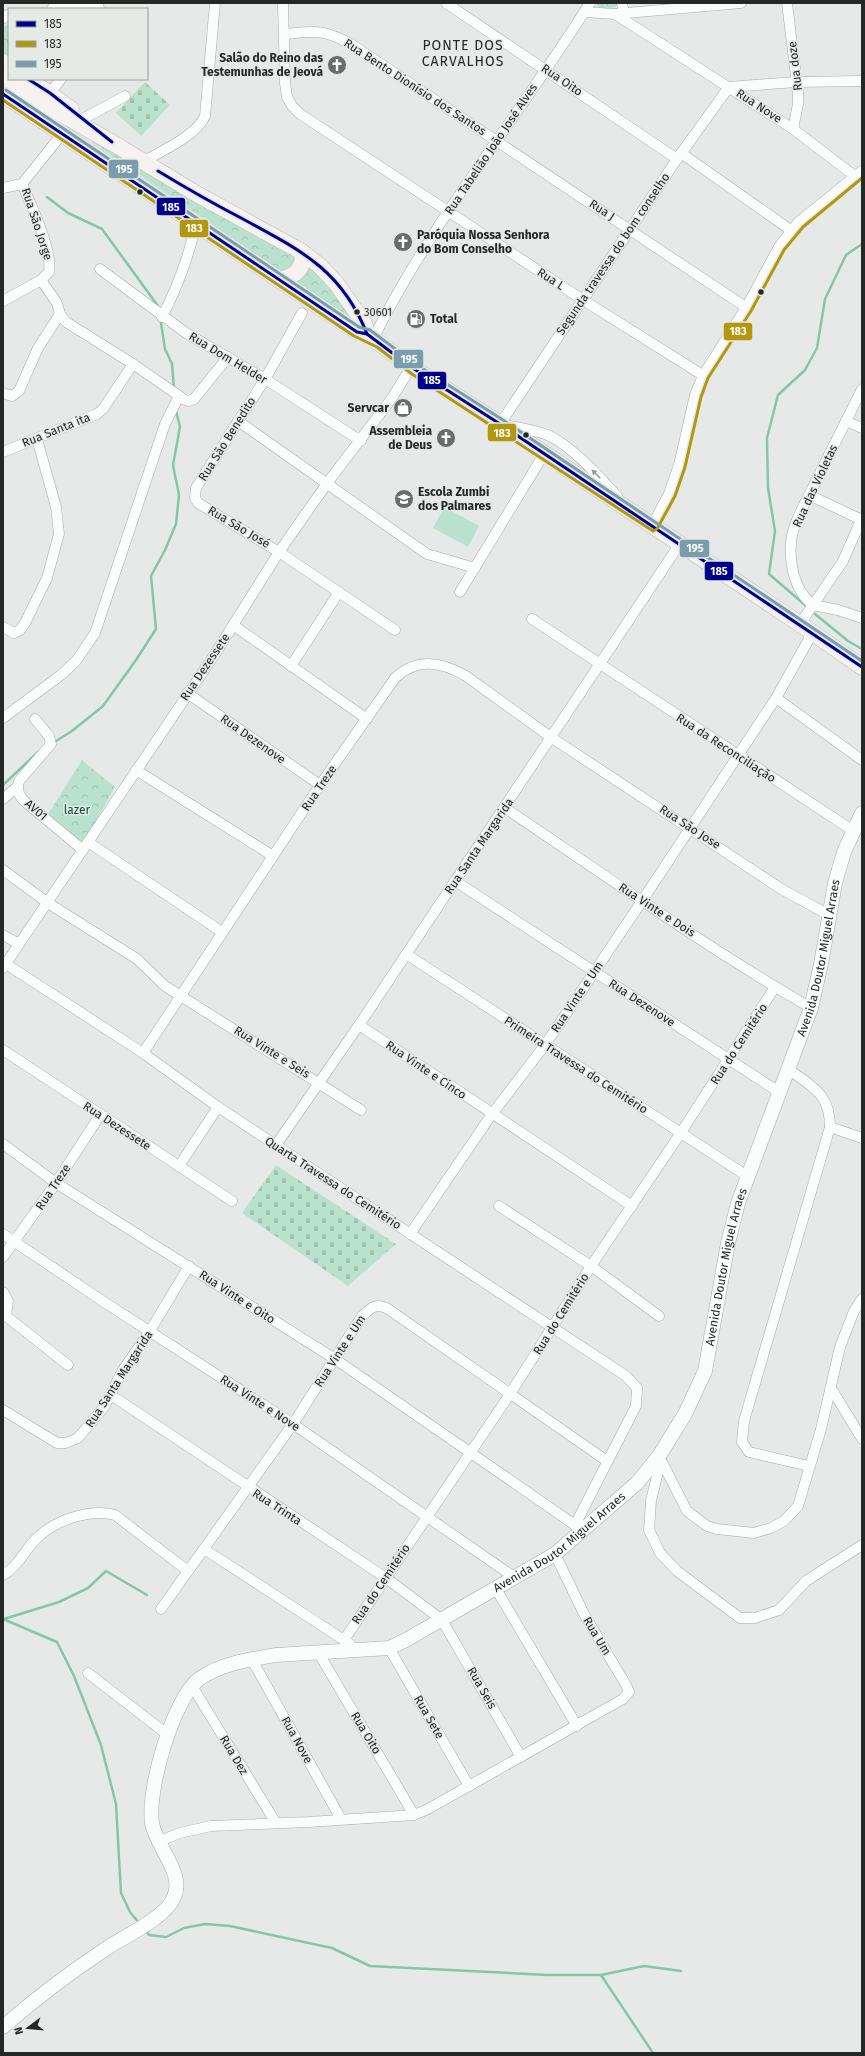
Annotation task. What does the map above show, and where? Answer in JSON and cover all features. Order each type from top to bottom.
[{"type":"main road","points":[[9,80],[30,90],[195,193],[302,252],[320,266],[336,283],[364,323],[370,337]]},
{"type":"main road","points":[[30,90],[50,93],[116,145]]},
{"type":"main road","points":[[30,90],[95,156]]},
{"type":"main road","points":[[3,94],[357,332],[370,337],[411,367],[500,424],[679,545],[807,628],[862,667]]},
{"type":"main road","points":[[279,280],[291,277],[298,272],[304,260],[302,252]]},
{"type":"main road","name":"Avenida Doutor Miguel Arraes","points":[[389,1648],[442,1620],[554,1554],[637,1483],[660,1457],[691,1403],[705,1371],[728,1242],[747,1176],[811,1008],[822,964],[829,915],[837,876],[852,830],[862,813]]},
{"type":"main road","points":[[3,2027],[37,1998],[105,1949],[154,1918],[169,1904],[177,1890],[176,1876],[157,1842],[152,1822],[152,1798],[159,1758],[188,1690],[192,1686],[210,1673],[252,1660],[276,1655],[389,1648]]},
{"type":"street","points":[[60,8],[90,3]]},
{"type":"street","points":[[144,161],[191,133],[202,122],[205,116],[215,3]]},
{"type":"street","name":"Rua L","points":[[283,3],[285,34],[285,83],[287,97],[292,106],[300,114],[583,300],[704,376]]},
{"type":"street","name":"Rua Oito","points":[[446,3],[792,231]]},
{"type":"street","name":"Rua Tabelião João José Alves","points":[[370,337],[448,211],[590,3]]},
{"type":"street","points":[[620,14],[622,3]]},
{"type":"street","points":[[584,12],[620,14],[742,3]]},
{"type":"street","name":"Rua doze","points":[[787,3],[798,104],[793,129]]},
{"type":"street","points":[[620,14],[729,87]]},
{"type":"street","name":"Rua Bento Dionísio dos Santos","points":[[285,34],[315,31],[328,33],[339,38],[496,141]]},
{"type":"street","points":[[50,93],[60,80]]},
{"type":"street","name":"Rua Nove","points":[[729,87],[796,82],[862,80]]},
{"type":"street","name":"Rua Nove","points":[[729,87],[859,175]]},
{"type":"street","name":"Segunda travessa do bom conselho","points":[[500,424],[679,156],[729,87]]},
{"type":"street","points":[[83,119],[125,96]]},
{"type":"street","name":"Rua São Jorge","points":[[41,280],[49,272],[49,258],[22,184],[62,134]]},
{"type":"street","name":"Rua J","points":[[496,141],[631,229],[746,308]]},
{"type":"street","points":[[653,526],[674,484],[696,396],[704,376],[746,308],[780,247],[792,231],[813,211],[859,175]]},
{"type":"street","points":[[3,188],[22,184]]},
{"type":"street","points":[[162,317],[185,267],[196,223]]},
{"type":"street","name":"Rua Dom Helder","points":[[100,269],[162,317],[265,379],[361,441]]},
{"type":"street","points":[[3,301],[41,280],[57,303],[60,314],[75,328],[189,401],[194,399],[228,357]]},
{"type":"street","points":[[3,393],[12,396],[18,391],[38,348],[60,314]]},
{"type":"street","name":"Rua São Benedito","points":[[198,503],[194,493],[196,488],[265,379],[302,314]]},
{"type":"street","name":"Rua Santa ita","points":[[3,452],[96,414],[103,409],[133,364]]},
{"type":"street","name":"Rua Dezessete","points":[[4,966],[48,903],[233,625],[279,552],[328,482],[361,441],[392,398],[411,367]]},
{"type":"street","name":"Rua das Violetas","points":[[814,605],[806,600],[800,592],[795,579],[791,548],[796,522],[862,389]]},
{"type":"street","points":[[3,718],[61,675],[76,661],[95,633],[165,424],[179,396]]},
{"type":"street","points":[[238,420],[328,482],[427,554],[475,568]]},
{"type":"street","points":[[846,421],[862,428]]},
{"type":"street","points":[[500,424],[544,434],[562,445],[584,461],[632,512]]},
{"type":"street","points":[[3,627],[14,633],[20,630],[25,623],[47,578],[57,545],[59,522],[36,439]]},
{"type":"street","points":[[460,592],[544,454]]},
{"type":"street","points":[[809,495],[862,520]]},
{"type":"street","name":"Rua São José","points":[[198,503],[279,552],[395,630]]},
{"type":"street","name":"Rua Vinte e Um","points":[[410,1234],[492,1114],[545,1045],[691,828],[737,755],[776,698],[807,628],[814,605],[843,561],[862,520]]},
{"type":"street","name":"Rua Santa Margarida","points":[[276,1145],[359,1026],[601,665],[679,545]]},
{"type":"street","points":[[291,666],[339,592]]},
{"type":"street","points":[[814,605],[838,610],[862,618]]},
{"type":"street","name":"Rua da Reconciliação","points":[[532,619],[852,830]]},
{"type":"street","points":[[233,625],[367,719]]},
{"type":"street","name":"Rua Treze","points":[[143,1052],[320,785],[395,678],[402,671],[419,664],[432,664],[454,669],[552,738]]},
{"type":"street","name":"Rua Dezenove","points":[[187,693],[320,785]]},
{"type":"street","points":[[776,698],[862,760]]},
{"type":"street","name":"AV01","points":[[35,719],[51,742],[19,782],[17,787],[18,794],[23,800],[86,846],[222,932]]},
{"type":"street","name":"Rua São Jose","points":[[552,738],[691,828],[783,890],[829,915]]},
{"type":"street","points":[[136,770],[273,856]]},
{"type":"street","points":[[3,799],[17,787]]},
{"type":"street","name":"Rua Vinte e Dois","points":[[505,808],[775,987],[811,1008]]},
{"type":"street","name":"Rua Vinte e Seis","points":[[3,870],[48,903],[137,959],[166,986],[362,1110]]},
{"type":"street","name":"Rua Dezenove","points":[[455,881],[779,1092]]},
{"type":"street","points":[[3,935],[19,944]]},
{"type":"street","name":"Primeira Travessa do Cemitério","points":[[406,954],[680,1134],[747,1176]]},
{"type":"street","name":"Quarta Travessa do Cemitério","points":[[4,966],[143,1052],[218,1107],[626,1376],[635,1385],[638,1392],[633,1414],[607,1461],[575,1525]]},
{"type":"street","name":"Rua do Cemitério","points":[[344,1640],[553,1329],[591,1266],[729,1060],[775,987]]},
{"type":"street","name":"Rua Vinte e Cinco","points":[[359,1026],[632,1206]]},
{"type":"street","name":"Rua Dezessete","points":[[3,1050],[232,1201]]},
{"type":"street","points":[[788,1069],[815,1089],[824,1098],[830,1112],[830,1127],[744,1421],[742,1442],[749,1452],[809,1466]]},
{"type":"street","points":[[179,1166],[218,1107]]},
{"type":"street","name":"Rua Treze","points":[[3,1257],[56,1183],[100,1115]]},
{"type":"street","points":[[830,1127],[862,1138]]},
{"type":"street","name":"Rua Vinte e Oito","points":[[3,1144],[56,1183],[335,1359],[469,1454],[575,1525]]},
{"type":"street","points":[[499,1206],[591,1266],[659,1316]]},
{"type":"street","name":"Rua Vinte e Nove","points":[[3,1234],[101,1300],[150,1330],[293,1424],[514,1577]]},
{"type":"street","name":"Rua Santa Margarida","points":[[3,1410],[43,1435],[62,1444],[72,1441],[84,1433],[111,1395],[123,1370],[150,1330],[189,1266]]},
{"type":"street","points":[[3,1292],[8,1301],[6,1316],[68,1366]]},
{"type":"street","points":[[660,1457],[682,1502],[693,1518],[707,1526],[717,1529],[754,1533],[776,1526],[792,1514],[798,1506],[831,1388],[837,1356],[845,1330],[854,1311],[862,1299]]},
{"type":"street","name":"Rua Vinte e Um","points":[[161,1609],[293,1424],[362,1316],[372,1307],[380,1305],[388,1309],[607,1461]]},
{"type":"street","points":[[831,1388],[862,1439]]},
{"type":"street","name":"Rua Trinta","points":[[111,1395],[248,1488],[386,1578],[442,1620]]},
{"type":"street","points":[[660,1457],[651,1501],[649,1530],[660,1553],[677,1572],[740,1618],[755,1618],[779,1610],[806,1581],[862,1545]]},
{"type":"street","points":[[3,1574],[17,1563],[38,1537],[51,1526],[82,1515],[102,1512],[115,1515],[188,1571]]},
{"type":"street","points":[[575,1525],[590,1524]]},
{"type":"street","points":[[204,1549],[357,1649]]},
{"type":"street","name":"Rua Um","points":[[554,1554],[584,1614],[617,1668],[629,1691],[623,1699],[577,1726]]},
{"type":"street","points":[[157,1842],[180,1833],[211,1826],[414,1815],[577,1726],[496,1589]]},
{"type":"street","name":"Rua Seis","points":[[442,1620],[521,1757]]},
{"type":"street","name":"Rua Sete","points":[[389,1648],[469,1786]]},
{"type":"street","name":"Rua Oito","points":[[318,1652],[414,1815]]},
{"type":"street","name":"Rua Nove","points":[[252,1660],[341,1819]]},
{"type":"street","points":[[88,1673],[168,1735]]},
{"type":"street","name":"Rua Dez","points":[[192,1686],[276,1823]]},
{"type":"green space","points":[[596,3],[619,3],[616,7],[600,10]]},
{"type":"green space","points":[[8,25],[8,60],[3,57],[3,26]]},
{"type":"green space","points":[[145,82],[170,105],[141,136],[116,113]]},
{"type":"green space","points":[[90,136],[293,253],[298,263],[283,272],[93,143]]},
{"type":"green space","points":[[310,260],[362,328],[291,283],[305,276]]},
{"type":"green space","points":[[444,507],[479,526],[468,547],[433,528]]},
{"type":"green space","name":"lazer","points":[[82,760],[115,787],[82,846],[47,816]]},
{"type":"green space","points":[[276,1165],[396,1244],[348,1286],[242,1213]]},
{"type":"waterway","points":[[47,197],[68,213],[102,229],[158,306]]},
{"type":"waterway","points":[[805,605],[769,574],[775,531],[768,488],[767,438],[778,395],[805,370],[817,348],[825,299],[846,255],[862,244]]},
{"type":"waterway","points":[[161,323],[165,349],[172,364],[174,389]]},
{"type":"waterway","points":[[53,743],[72,731],[103,706],[156,629],[151,576],[165,550],[176,524],[179,495],[173,465],[180,427],[176,411]]},
{"type":"waterway","points":[[815,614],[848,641],[862,649]]},
{"type":"waterway","points":[[3,785],[38,752]]},
{"type":"waterway","points":[[4,1619],[59,1602],[88,1588],[106,1571],[147,1595]]},
{"type":"waterway","points":[[3,1619],[57,1642],[74,1676],[101,1745],[116,1804],[121,1893],[130,1912],[140,1924]]},
{"type":"waterway","points":[[146,1931],[149,1935],[166,1937],[184,1928],[205,1924],[230,1926],[332,1948],[370,1966],[547,1975],[601,1975],[644,1966],[681,1971]]},
{"type":"waterway","points":[[601,1975],[653,2053]]},
{"type":"transit line","name":"185","points":[[30,80],[50,93],[112,142]]},
{"type":"transit line","name":"195","points":[[6,90],[359,327],[370,330],[414,363],[503,420],[862,661]]},
{"type":"transit line","name":"185","points":[[3,94],[357,332],[367,334],[411,367],[500,424],[862,667]]},
{"type":"transit line","name":"183","points":[[3,100],[354,336],[377,347],[412,374],[653,531],[657,529],[675,496],[685,467],[701,397],[708,378],[751,311],[784,250],[803,227],[862,178]]},
{"type":"transit line","name":"185","points":[[158,171],[200,196],[283,241],[317,264],[345,293],[357,312],[367,334]]},
{"type":"place","name":"Salão do Reino das Testemunhas de Jeová","points":[[337,65]]},
{"type":"place","name":"Paróquia Nossa Senhora do Bom Conselho","points":[[403,242]]},
{"type":"place","name":"30601","points":[[357,312]]},
{"type":"place","name":"Total","points":[[416,319]]},
{"type":"place","name":"Servcar","points":[[403,408]]},
{"type":"place","name":"Assembleia de Deus","points":[[446,438]]},
{"type":"place","name":"Escola Zumbi dos Palmares","points":[[404,499]]},
{"type":"district","name":"PONTE DOS CARVALHOS","points":[[463,54]]}]
